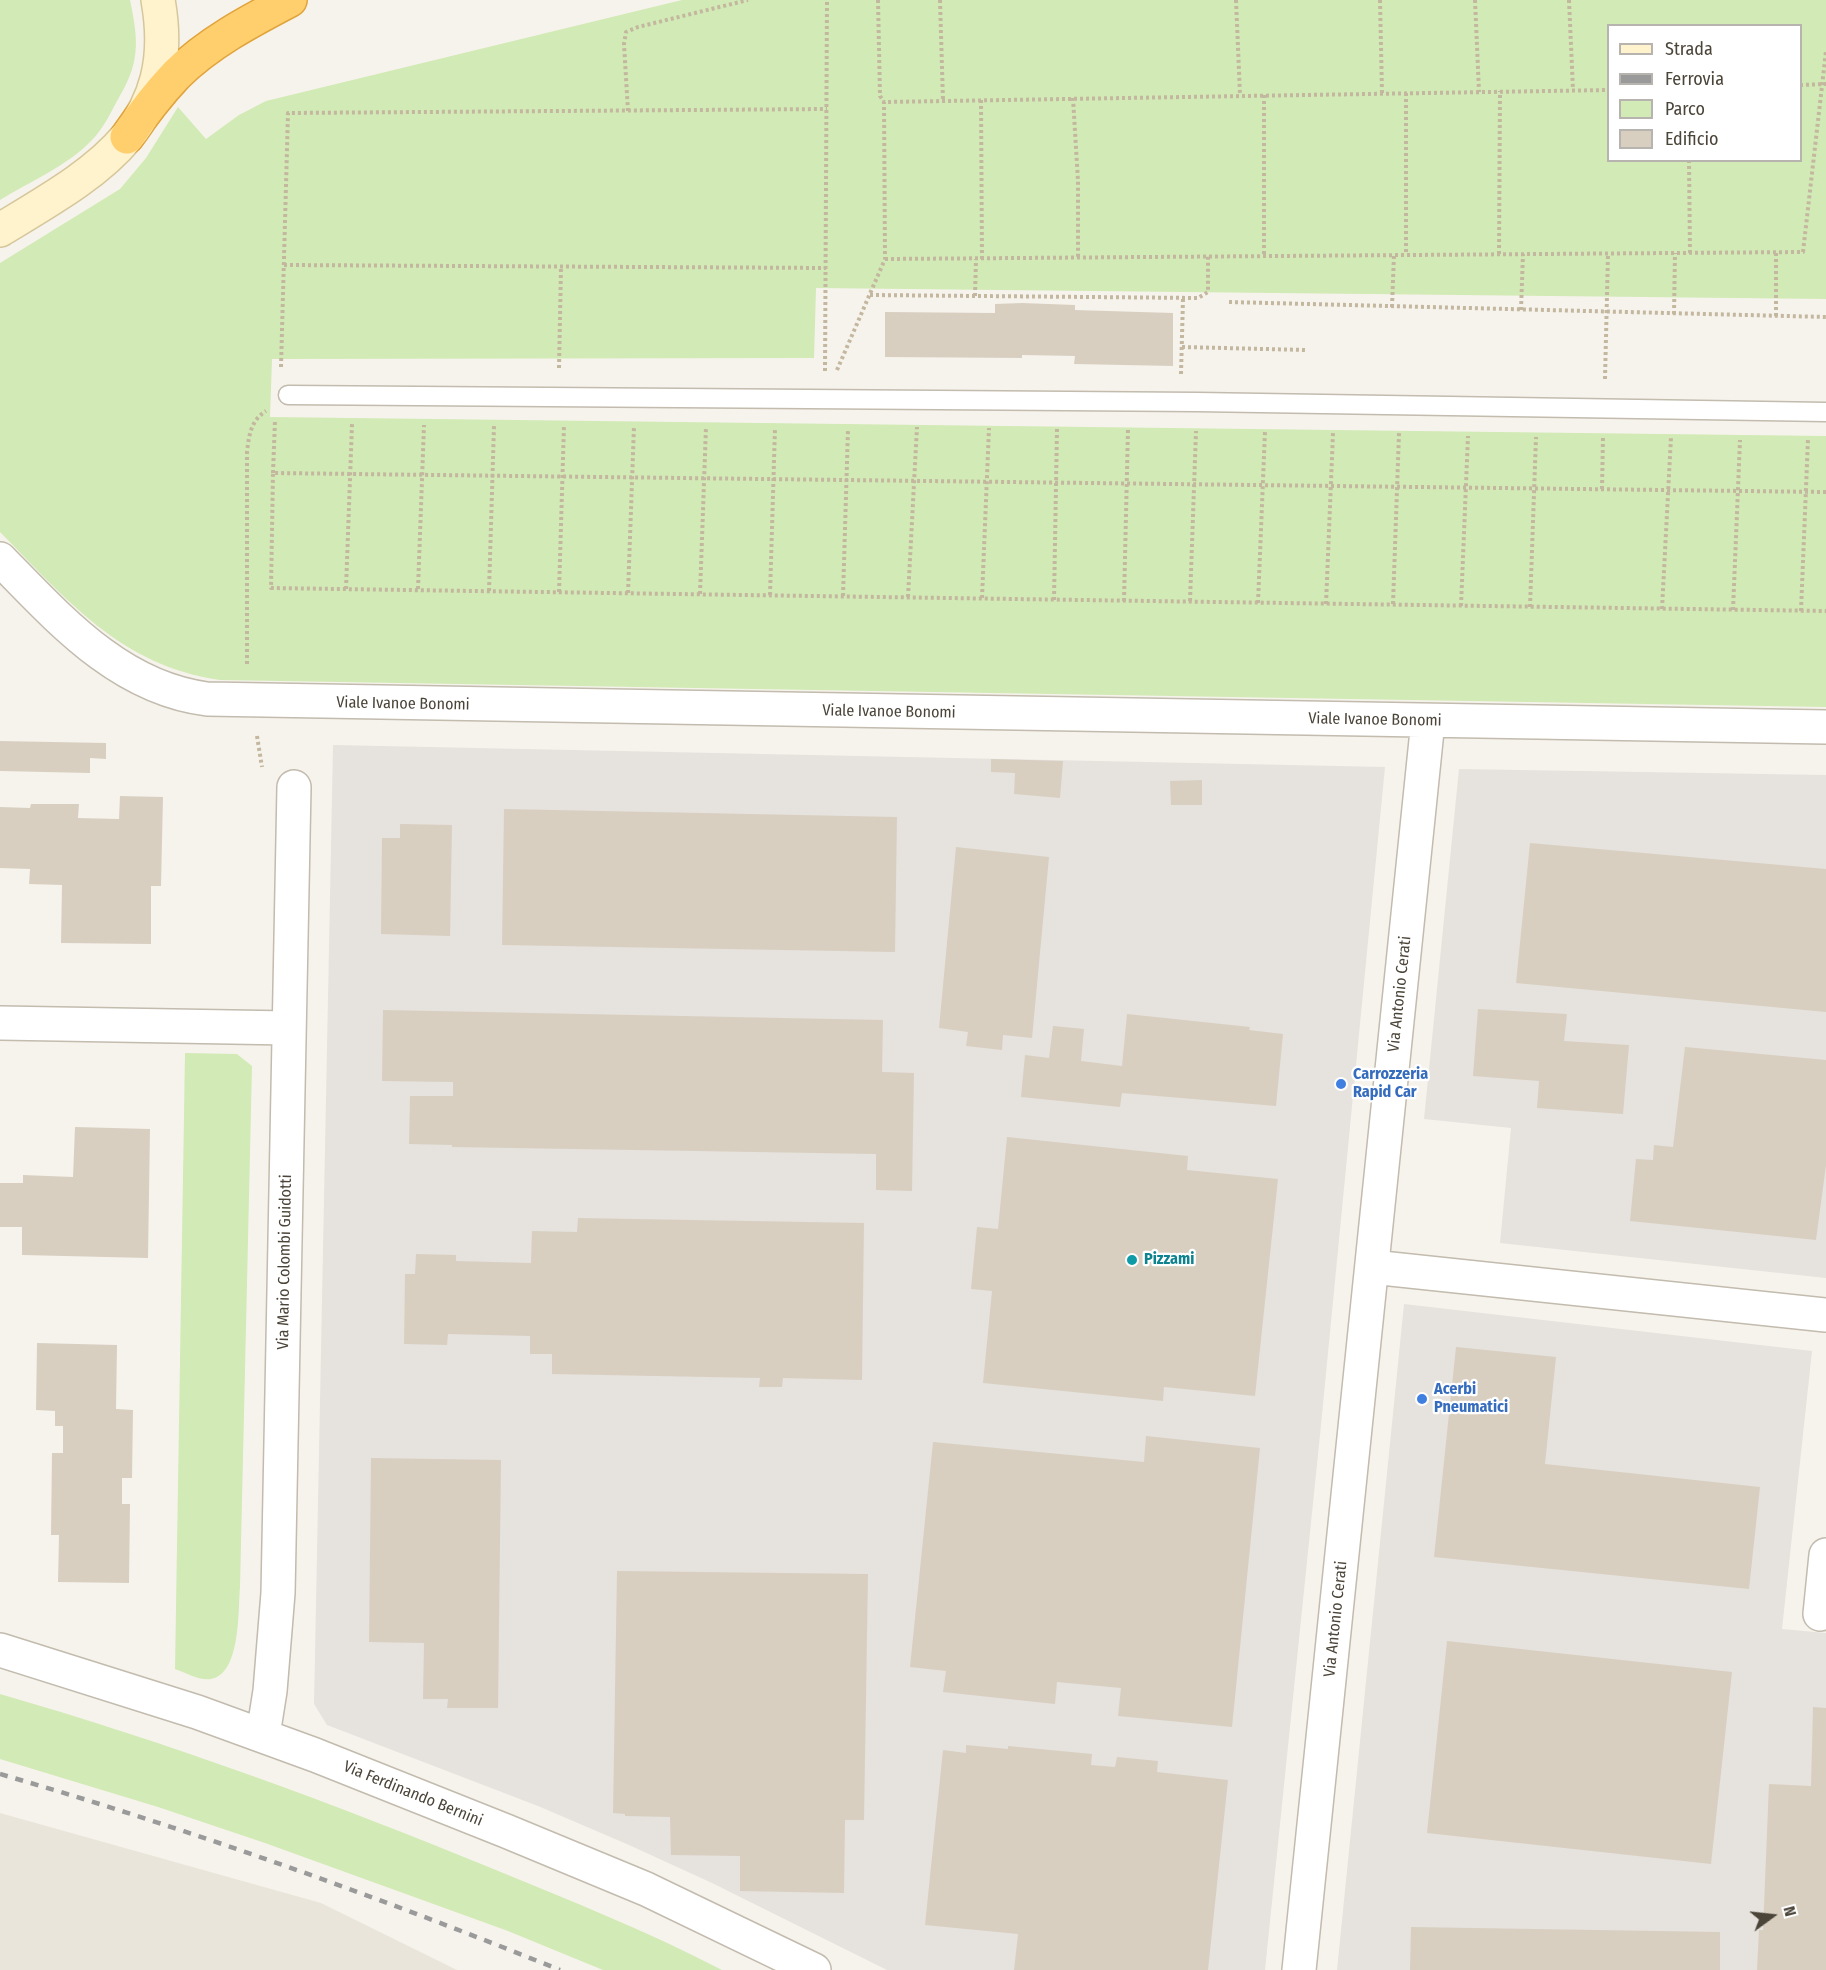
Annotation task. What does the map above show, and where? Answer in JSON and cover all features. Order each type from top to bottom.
[{"type":"highway","points":[[127,137],[163,89],[196,58],[258,16],[290,0]]},
{"type":"main road","points":[[3,229],[87,176],[127,137],[149,99],[159,72],[163,40],[158,0]]},
{"type":"street","name":"Viale Ivanoe Bonomi","points":[[0,559],[75,633],[117,666],[167,691],[189,697],[250,701],[1826,727]]},
{"type":"street","name":"Via Antonio Cerati","points":[[1299,1970],[1428,721]]},
{"type":"street","name":"Via Mario Colombi Guidotti","points":[[263,1736],[270,1691],[279,1593],[294,787]]},
{"type":"street","points":[[0,1023],[289,1028]]},
{"type":"street","points":[[1372,1268],[1826,1315]]},
{"type":"street","points":[[1820,1614],[1826,1555]]},
{"type":"street","name":"Via Ferdinando Bernini","points":[[0,1650],[131,1690],[263,1736],[506,1831],[646,1889],[814,1970]]},
{"type":"lane","points":[[282,401],[353,394],[1188,402],[1818,412]]},
{"type":"path","points":[[628,111],[624,44],[626,32],[748,0]]},
{"type":"path","points":[[825,399],[827,0]]},
{"type":"path","points":[[825,399],[885,259],[884,102],[880,96],[878,0]]},
{"type":"path","points":[[940,0],[943,101]]},
{"type":"path","points":[[1236,0],[1240,95]]},
{"type":"path","points":[[1380,0],[1382,93]]},
{"type":"path","points":[[1475,0],[1479,92]]},
{"type":"path","points":[[1569,0],[1573,90]]},
{"type":"path","points":[[885,259],[1803,252],[1825,84],[1826,51]]},
{"type":"path","points":[[1802,85],[1825,84]]},
{"type":"path","points":[[884,102],[1607,90]]},
{"type":"path","points":[[1499,254],[1500,91]]},
{"type":"path","points":[[1406,93],[1407,255]]},
{"type":"path","points":[[1264,95],[1264,256]]},
{"type":"path","points":[[1072,98],[1078,181],[1078,258]]},
{"type":"path","points":[[975,296],[979,258],[981,100]]},
{"type":"path","points":[[280,369],[288,113],[827,110]]},
{"type":"path","points":[[1689,162],[1690,253]]},
{"type":"path","points":[[1776,252],[1776,316]]},
{"type":"path","points":[[1674,314],[1675,253]]},
{"type":"path","points":[[1521,310],[1522,254]]},
{"type":"path","points":[[1602,489],[1608,254]]},
{"type":"path","points":[[1392,307],[1394,255]]},
{"type":"path","points":[[870,295],[1183,299],[1202,297],[1208,292],[1208,256]]},
{"type":"path","points":[[284,266],[826,268]]},
{"type":"path","points":[[558,592],[562,476],[561,267]]},
{"type":"path","points":[[1183,299],[1182,347],[1194,484],[1190,602]]},
{"type":"path","points":[[1229,302],[1826,316]]},
{"type":"path","points":[[1182,347],[1306,350]]},
{"type":"path","points":[[346,589],[353,394]]},
{"type":"path","points":[[418,590],[425,395]]},
{"type":"path","points":[[489,591],[495,396]]},
{"type":"path","points":[[628,593],[635,397]]},
{"type":"path","points":[[700,594],[707,398]]},
{"type":"path","points":[[770,595],[776,398]]},
{"type":"path","points":[[843,596],[849,399]]},
{"type":"path","points":[[908,597],[919,399]]},
{"type":"path","points":[[982,598],[990,400]]},
{"type":"path","points":[[282,401],[273,473],[271,588],[1826,611]]},
{"type":"path","points":[[282,401],[255,419],[250,429],[247,452],[247,682],[266,787],[294,787]]},
{"type":"path","points":[[1054,600],[1058,401]]},
{"type":"path","points":[[1124,600],[1128,402]]},
{"type":"path","points":[[1258,603],[1266,403]]},
{"type":"path","points":[[1326,604],[1334,404]]},
{"type":"path","points":[[1393,604],[1400,405]]},
{"type":"path","points":[[1461,606],[1469,406]]},
{"type":"path","points":[[1530,607],[1537,407]]},
{"type":"path","points":[[1662,609],[1672,409]]},
{"type":"path","points":[[1733,610],[1741,410]]},
{"type":"path","points":[[1801,611],[1807,492],[1818,412]]},
{"type":"path","points":[[273,473],[1826,492]]},
{"type":"shaded area","points":[[333,745],[1385,767],[1265,1970],[887,1970],[712,1883],[629,1845],[538,1806],[327,1725],[314,1704]]},
{"type":"shaded area","points":[[1459,769],[1826,775],[1826,1278],[1500,1243],[1511,1128],[1424,1119]]},
{"type":"shaded area","points":[[1404,1304],[1812,1351],[1782,1629],[1826,1633],[1826,1970],[1337,1970]]},
{"type":"shaded area","points":[[0,1813],[321,1903],[457,1970],[0,1970]]},
{"type":"green space","points":[[0,0],[130,0],[136,52],[125,88],[96,136],[83,149],[60,165],[0,200]]},
{"type":"green space","points":[[682,0],[1826,0],[1826,299],[816,288],[814,358],[272,359],[270,417],[1826,436],[1826,707],[220,680],[185,672],[153,660],[124,645],[98,626],[73,605],[0,532],[0,263],[120,189],[146,158],[178,107],[206,139],[239,115],[266,101]]},
{"type":"green space","points":[[185,1053],[237,1054],[252,1066],[238,1625],[233,1654],[228,1666],[221,1675],[211,1679],[198,1678],[175,1669]]},
{"type":"green space","points":[[0,1694],[125,1732],[248,1774],[370,1820],[608,1916],[722,1970],[603,1970],[508,1931],[265,1843],[158,1807],[0,1759]]},
{"type":"building","points":[[995,304],[1075,305],[1075,310],[1173,313],[1173,366],[1074,364],[1075,356],[885,357],[885,312],[995,313]]},
{"type":"building","points":[[0,741],[106,743],[106,759],[90,758],[90,773],[0,771]]},
{"type":"building","points":[[991,759],[1063,761],[1060,798],[1014,794],[1015,773],[991,772]]},
{"type":"building","points":[[1202,780],[1202,805],[1171,805],[1170,781]]},
{"type":"building","points":[[120,796],[163,797],[161,886],[151,886],[151,944],[61,943],[62,885],[29,884],[30,869],[0,868],[0,807],[30,808],[31,804],[79,804],[78,818],[119,819]]},
{"type":"building","points":[[504,809],[897,817],[895,952],[502,945]]},
{"type":"building","points":[[400,824],[452,825],[450,936],[381,934],[382,838],[400,838]]},
{"type":"building","points":[[1530,843],[1826,869],[1826,1012],[1516,983]]},
{"type":"building","points":[[956,847],[1049,857],[1032,1038],[1003,1035],[1002,1050],[966,1046],[968,1032],[939,1028]]},
{"type":"building","points":[[1478,1009],[1567,1014],[1564,1041],[1629,1045],[1623,1114],[1537,1108],[1539,1081],[1473,1076]]},
{"type":"building","points":[[383,1010],[883,1020],[882,1072],[914,1073],[912,1191],[876,1190],[876,1154],[452,1147],[452,1145],[409,1144],[410,1096],[453,1096],[453,1082],[382,1081]]},
{"type":"building","points":[[1127,1014],[1250,1027],[1249,1030],[1283,1034],[1276,1106],[1122,1093],[1120,1107],[1021,1097],[1025,1055],[1049,1058],[1053,1026],[1084,1029],[1081,1061],[1122,1066]]},
{"type":"building","points":[[1685,1047],[1826,1060],[1826,1165],[1816,1240],[1630,1221],[1636,1159],[1653,1160],[1654,1145],[1673,1147]]},
{"type":"building","points":[[75,1127],[150,1129],[148,1258],[22,1255],[22,1227],[0,1227],[0,1183],[23,1183],[23,1175],[73,1177]]},
{"type":"building","name":"Pizzami","points":[[1007,1137],[1188,1156],[1187,1170],[1278,1179],[1255,1396],[1164,1387],[1163,1401],[983,1383],[992,1291],[971,1289],[977,1227],[998,1229]]},
{"type":"building","points":[[578,1218],[864,1223],[862,1380],[783,1378],[782,1387],[759,1387],[760,1378],[552,1374],[552,1354],[530,1354],[530,1336],[448,1334],[447,1345],[404,1344],[405,1274],[415,1274],[416,1254],[456,1255],[456,1261],[531,1263],[532,1231],[577,1232]]},
{"type":"building","points":[[37,1343],[117,1345],[116,1409],[133,1410],[132,1478],[122,1478],[122,1504],[130,1504],[129,1583],[58,1582],[59,1535],[51,1535],[52,1453],[63,1453],[63,1426],[55,1426],[55,1411],[36,1410]]},
{"type":"building","points":[[1456,1347],[1556,1357],[1545,1464],[1760,1487],[1749,1589],[1434,1557]]},
{"type":"building","points":[[1146,1436],[1260,1448],[1232,1727],[1118,1716],[1121,1688],[1057,1682],[1055,1704],[943,1692],[946,1671],[910,1667],[933,1442],[1144,1462]]},
{"type":"building","points":[[371,1458],[501,1460],[498,1708],[447,1708],[448,1699],[423,1699],[424,1643],[369,1642]]},
{"type":"building","points":[[617,1571],[868,1574],[864,1820],[845,1820],[844,1893],[740,1891],[740,1856],[671,1855],[670,1817],[625,1816],[625,1814],[613,1813]]},
{"type":"building","points":[[1447,1641],[1732,1672],[1711,1864],[1427,1833]]},
{"type":"building","points":[[1813,1707],[1826,1708],[1826,1970],[1757,1970],[1759,1930],[1763,1930],[1769,1784],[1811,1786]]},
{"type":"building","points":[[966,1745],[1008,1749],[1008,1746],[1092,1754],[1091,1765],[1115,1767],[1117,1757],[1158,1761],[1157,1772],[1228,1780],[1208,1970],[1014,1970],[1018,1934],[925,1925],[943,1750],[966,1753]]},
{"type":"building","points":[[1411,1927],[1720,1932],[1720,1970],[1410,1970]]},
{"type":"railway","points":[[0,1774],[142,1817],[282,1865],[560,1970]]},
{"type":"place","name":"Carrozzeria Rapid Car","points":[[1341,1084]]},
{"type":"place","name":"Pizzami","points":[[1132,1260]]},
{"type":"place","name":"Acerbi Pneumatici","points":[[1422,1399]]}]
